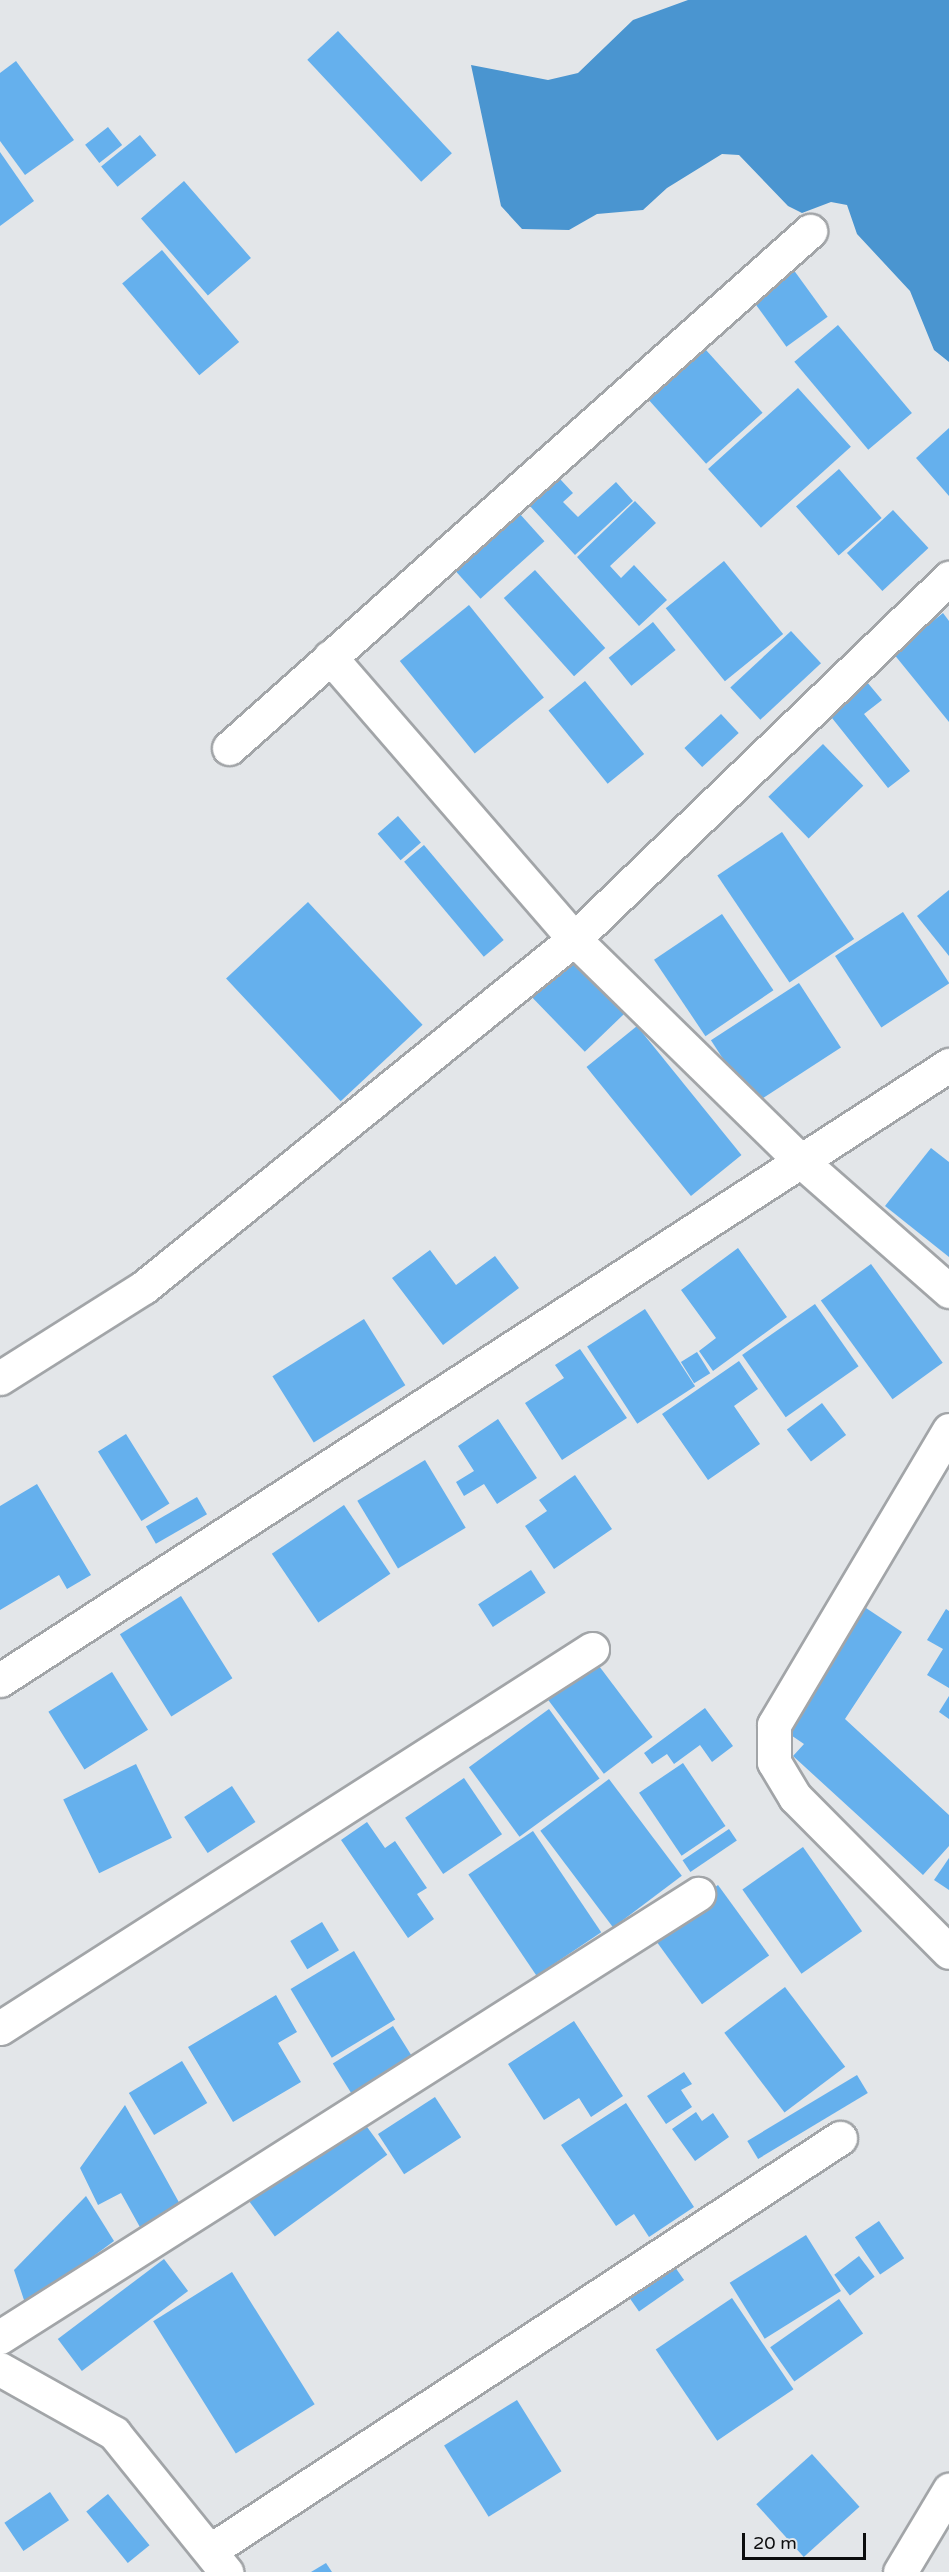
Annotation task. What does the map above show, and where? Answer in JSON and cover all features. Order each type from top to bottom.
[{"type":"street","points":[[229,748],[810,231]]},
{"type":"street","points":[[0,1378],[144,1287],[574,939],[949,578]]},
{"type":"street","points":[[330,657],[574,939],[801,1161],[949,1291]]},
{"type":"street","points":[[0,1680],[949,1065]]},
{"type":"street","points":[[948,1947],[795,1797],[774,1762],[774,1725],[949,1430]]},
{"type":"street","points":[[0,2028],[592,1649]]},
{"type":"street","points":[[0,2337],[698,1894]]},
{"type":"street","points":[[5,2381],[114,2433],[218,2561],[840,2138]]},
{"type":"street","points":[[900,2572],[949,2490]]},
{"type":"water","points":[[688,0],[949,0],[949,362],[934,350],[910,291],[857,234],[847,205],[831,202],[802,213],[788,206],[739,155],[722,154],[667,188],[643,210],[597,214],[569,230],[522,229],[501,206],[471,65],[548,80],[578,73],[633,20]]},
{"type":"building","points":[[338,31],[452,153],[421,182],[307,60]]},
{"type":"building","points":[[16,61],[74,140],[25,175],[0,141],[0,73]]},
{"type":"building","points":[[108,127],[122,145],[99,163],[85,145]]},
{"type":"building","points":[[140,135],[156,155],[118,187],[101,166]]},
{"type":"building","points":[[0,152],[34,201],[0,226]]},
{"type":"building","points":[[184,181],[251,258],[208,295],[141,218]]},
{"type":"building","points":[[162,250],[239,342],[199,375],[122,283]]},
{"type":"building","points":[[793,269],[828,317],[786,347],[752,299]]},
{"type":"building","points":[[838,325],[912,413],[868,450],[794,362]]},
{"type":"building","points":[[697,340],[763,413],[706,464],[641,391]]},
{"type":"building","points":[[798,388],[851,447],[761,528],[708,469]]},
{"type":"building","points":[[949,428],[949,496],[916,458]]},
{"type":"building","points":[[548,466],[573,493],[563,502],[578,517],[616,482],[633,501],[575,555],[518,493]]},
{"type":"building","points":[[839,469],[882,518],[839,555],[796,506]]},
{"type":"building","points":[[635,501],[656,523],[610,566],[621,578],[634,565],[667,600],[639,626],[577,557]]},
{"type":"building","points":[[893,510],[928,548],[882,591],[847,553]]},
{"type":"building","points":[[519,513],[544,541],[481,599],[455,571]]},
{"type":"building","points":[[724,561],[783,634],[725,681],[666,608]]},
{"type":"building","points":[[535,570],[605,648],[574,676],[504,598]]},
{"type":"building","points":[[469,605],[544,697],[475,753],[400,661]]},
{"type":"building","points":[[943,613],[949,621],[949,722],[893,653]]},
{"type":"building","points":[[653,622],[676,650],[631,686],[609,658]]},
{"type":"building","points":[[791,631],[821,663],[760,720],[730,688]]},
{"type":"building","points":[[585,681],[644,754],[608,784],[548,711]]},
{"type":"building","points":[[867,682],[882,700],[864,714],[910,771],[888,788],[828,713]]},
{"type":"building","points":[[721,714],[739,733],[702,767],[684,748]]},
{"type":"building","points":[[823,744],[863,786],[809,839],[768,797]]},
{"type":"building","points":[[398,816],[421,842],[401,860],[378,834]]},
{"type":"building","points":[[782,832],[854,939],[789,983],[717,876]]},
{"type":"building","points":[[424,845],[504,940],[484,957],[404,862]]},
{"type":"building","points":[[949,890],[949,956],[917,916]]},
{"type":"building","points":[[308,902],[423,1025],[341,1101],[226,978]]},
{"type":"building","points":[[903,912],[949,983],[881,1027],[835,956]]},
{"type":"building","points":[[722,914],[773,990],[705,1036],[654,960]]},
{"type":"building","points":[[573,959],[625,1013],[585,1052],[533,998]]},
{"type":"building","points":[[799,983],[841,1048],[753,1105],[711,1040]]},
{"type":"building","points":[[637,1026],[741,1155],[691,1196],[586,1067]]},
{"type":"building","points":[[931,1148],[949,1162],[949,1257],[885,1206]]},
{"type":"building","points":[[738,1248],[787,1317],[713,1371],[699,1351],[716,1338],[681,1290]]},
{"type":"building","points":[[430,1250],[456,1285],[495,1256],[519,1288],[443,1345],[392,1278]]},
{"type":"building","points":[[871,1264],[943,1363],[893,1399],[821,1300]]},
{"type":"building","points":[[815,1304],[859,1366],[786,1417],[742,1355]]},
{"type":"building","points":[[645,1309],[695,1386],[637,1424],[587,1347]]},
{"type":"building","points":[[364,1319],[405,1385],[314,1442],[272,1376]]},
{"type":"building","points":[[580,1349],[627,1418],[562,1460],[525,1403],[564,1378],[555,1365]]},
{"type":"building","points":[[697,1352],[710,1373],[694,1383],[681,1362]]},
{"type":"building","points":[[739,1361],[758,1389],[734,1406],[760,1444],[708,1480],[662,1414]]},
{"type":"building","points":[[822,1403],[846,1435],[811,1461],[787,1429]]},
{"type":"building","points":[[498,1419],[537,1478],[497,1504],[484,1484],[464,1496],[456,1482],[474,1471],[458,1446]]},
{"type":"building","points":[[126,1434],[169,1504],[141,1521],[98,1451]]},
{"type":"building","points":[[425,1460],[466,1528],[398,1568],[357,1501]]},
{"type":"building","points":[[575,1475],[612,1529],[554,1569],[525,1526],[547,1511],[539,1500]]},
{"type":"building","points":[[37,1484],[91,1575],[67,1589],[59,1575],[0,1610],[0,1506]]},
{"type":"building","points":[[197,1497],[207,1514],[156,1544],[146,1526]]},
{"type":"building","points":[[344,1505],[390,1574],[318,1622],[272,1554]]},
{"type":"building","points":[[531,1570],[546,1593],[493,1627],[478,1604]]},
{"type":"building","points":[[181,1596],[232,1678],[171,1716],[120,1634]]},
{"type":"building","points":[[860,1604],[902,1632],[845,1719],[949,1815],[949,1846],[923,1875],[793,1756],[804,1744],[779,1727]]},
{"type":"building","points":[[946,1609],[949,1611],[949,1688],[927,1675],[943,1649],[927,1640]]},
{"type":"building","points":[[596,1662],[653,1737],[604,1774],[547,1699]]},
{"type":"building","points":[[112,1672],[148,1730],[84,1769],[48,1712]]},
{"type":"building","points":[[949,1696],[949,1719],[939,1712]]},
{"type":"building","points":[[705,1708],[733,1746],[712,1762],[700,1745],[674,1764],[667,1754],[652,1764],[644,1753]]},
{"type":"building","points":[[549,1709],[600,1779],[519,1837],[469,1767]]},
{"type":"building","points":[[683,1763],[725,1826],[682,1856],[639,1793]]},
{"type":"building","points":[[136,1764],[172,1838],[99,1873],[63,1800]]},
{"type":"building","points":[[464,1778],[502,1834],[443,1874],[405,1818]]},
{"type":"building","points":[[609,1779],[682,1876],[613,1927],[540,1831]]},
{"type":"building","points":[[232,1786],[255,1822],[208,1853],[184,1817]]},
{"type":"building","points":[[367,1822],[385,1848],[395,1841],[427,1888],[417,1894],[434,1919],[408,1938],[341,1840]]},
{"type":"building","points":[[729,1829],[737,1841],[690,1872],[683,1860]]},
{"type":"building","points":[[533,1831],[601,1932],[537,1976],[468,1875]]},
{"type":"building","points":[[803,1847],[862,1931],[801,1974],[742,1889]]},
{"type":"building","points":[[949,1858],[949,1890],[934,1880]]},
{"type":"building","points":[[718,1885],[769,1955],[702,2004],[651,1934]]},
{"type":"building","points":[[322,1922],[339,1950],[307,1969],[290,1941]]},
{"type":"building","points":[[354,1951],[395,2020],[332,2058],[291,1989]]},
{"type":"building","points":[[785,1987],[845,2067],[784,2113],[724,2033]]},
{"type":"building","points":[[276,1995],[297,2032],[278,2043],[301,2082],[233,2122],[188,2047]]},
{"type":"building","points":[[574,2021],[623,2096],[591,2117],[579,2098],[544,2120],[508,2064]]},
{"type":"building","points":[[393,2026],[413,2058],[353,2096],[333,2064]]},
{"type":"building","points":[[182,2061],[207,2103],[154,2135],[129,2093]]},
{"type":"building","points":[[684,2072],[692,2084],[681,2090],[692,2107],[666,2124],[647,2096]]},
{"type":"building","points":[[857,2075],[868,2093],[758,2159],[747,2141]]},
{"type":"building","points":[[435,2097],[461,2137],[404,2174],[378,2134]]},
{"type":"building","points":[[626,2103],[694,2207],[649,2237],[634,2214],[616,2226],[561,2145]]},
{"type":"building","points":[[125,2105],[181,2206],[141,2229],[121,2193],[98,2205],[80,2168]]},
{"type":"building","points":[[696,2112],[702,2121],[713,2113],[729,2137],[695,2161],[672,2129]]},
{"type":"building","points":[[362,2120],[387,2155],[275,2236],[250,2202]]},
{"type":"building","points":[[86,2196],[114,2241],[26,2306],[14,2270]]},
{"type":"building","points":[[879,2221],[904,2258],[880,2275],[855,2237]]},
{"type":"building","points":[[806,2235],[841,2291],[765,2339],[730,2283]]},
{"type":"building","points":[[859,2256],[875,2277],[850,2295],[834,2275]]},
{"type":"building","points":[[668,2257],[684,2280],[639,2311],[623,2289]]},
{"type":"building","points":[[164,2259],[188,2291],[82,2371],[58,2339]]},
{"type":"building","points":[[232,2272],[315,2404],[236,2454],[153,2321]]},
{"type":"building","points":[[732,2298],[794,2389],[717,2441],[656,2349]]},
{"type":"building","points":[[839,2299],[863,2333],[794,2382],[770,2347]]},
{"type":"building","points":[[517,2400],[562,2471],[489,2517],[444,2446]]},
{"type":"building","points":[[812,2454],[860,2507],[804,2557],[756,2504]]},
{"type":"building","points":[[50,2492],[69,2520],[23,2551],[4,2523]]},
{"type":"building","points":[[108,2494],[150,2545],[128,2563],[86,2512]]},
{"type":"building","points":[[326,2563],[332,2572],[311,2572]]}]
